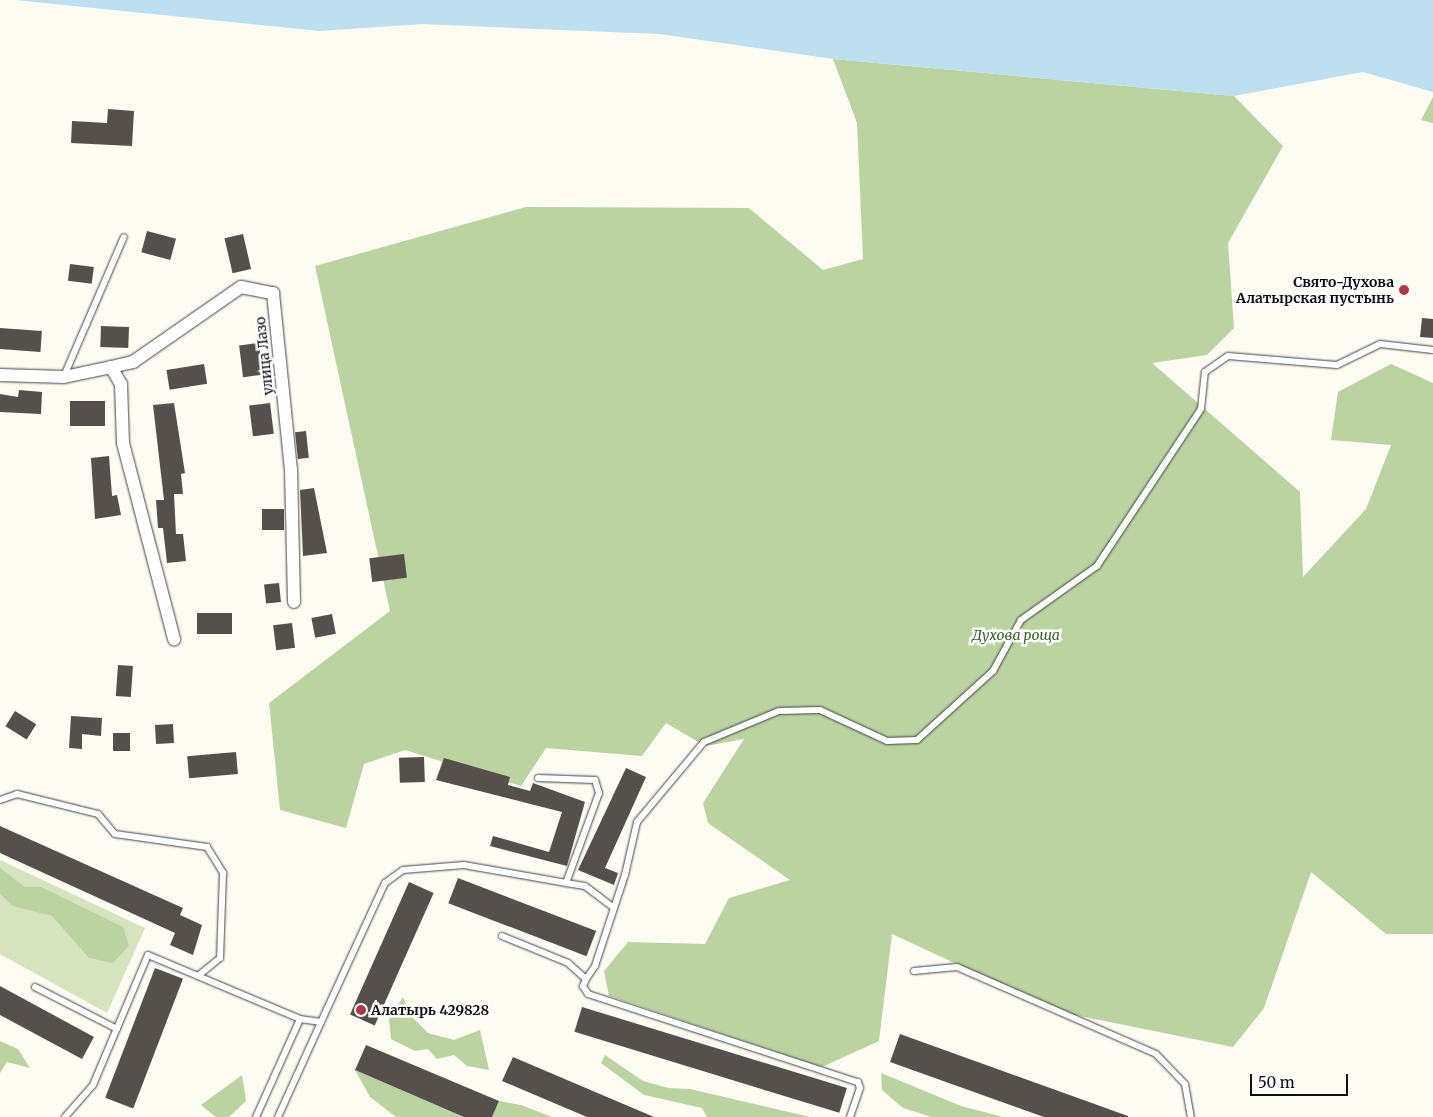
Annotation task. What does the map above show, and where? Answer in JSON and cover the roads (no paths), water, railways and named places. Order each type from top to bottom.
[{"type":"street","name":"улица Лазо","points":[[0,375],[64,378],[133,362],[241,288],[273,293],[291,469],[294,602]]},
{"type":"street","points":[[111,367],[121,384],[123,443],[174,639]]},
{"type":"lane","points":[[64,378],[124,237]]},
{"type":"lane","points":[[850,1117],[860,1088],[858,1082],[588,994],[582,986],[595,966],[637,822],[704,742],[788,710],[820,710],[887,741],[917,740],[993,671],[1021,620],[1098,566],[1201,409],[1205,372],[1228,356],[1337,365],[1380,344],[1433,350]]},
{"type":"lane","points":[[538,778],[595,780],[599,793],[566,883]]},
{"type":"lane","points":[[0,800],[17,794],[98,814],[115,834],[207,847],[223,873],[220,958],[198,976]]},
{"type":"lane","points":[[278,1117],[385,883],[403,870],[464,865],[585,886],[613,907]]},
{"type":"lane","points":[[502,936],[568,963],[586,979]]},
{"type":"lane","points":[[65,1117],[93,1086],[148,955],[300,1018],[320,1022]]},
{"type":"lane","points":[[914,971],[957,967],[1156,1054],[1185,1084],[1191,1117]]},
{"type":"lane","points":[[35,987],[117,1029]]},
{"type":"lane","points":[[256,1117],[300,1018]]},
{"type":"water","points":[[15,0],[1433,0],[1433,92],[1363,72],[1234,96],[833,59],[659,34],[422,24],[319,31]]},
{"type":"place","name":"Свято-Духова Алатырская пустынь","points":[[1404,290]]},
{"type":"place","name":"Алатырь 429828","points":[[361,1010]]},
{"type":"park label","name":"Духова роща","points":[[1016,635]]}]
